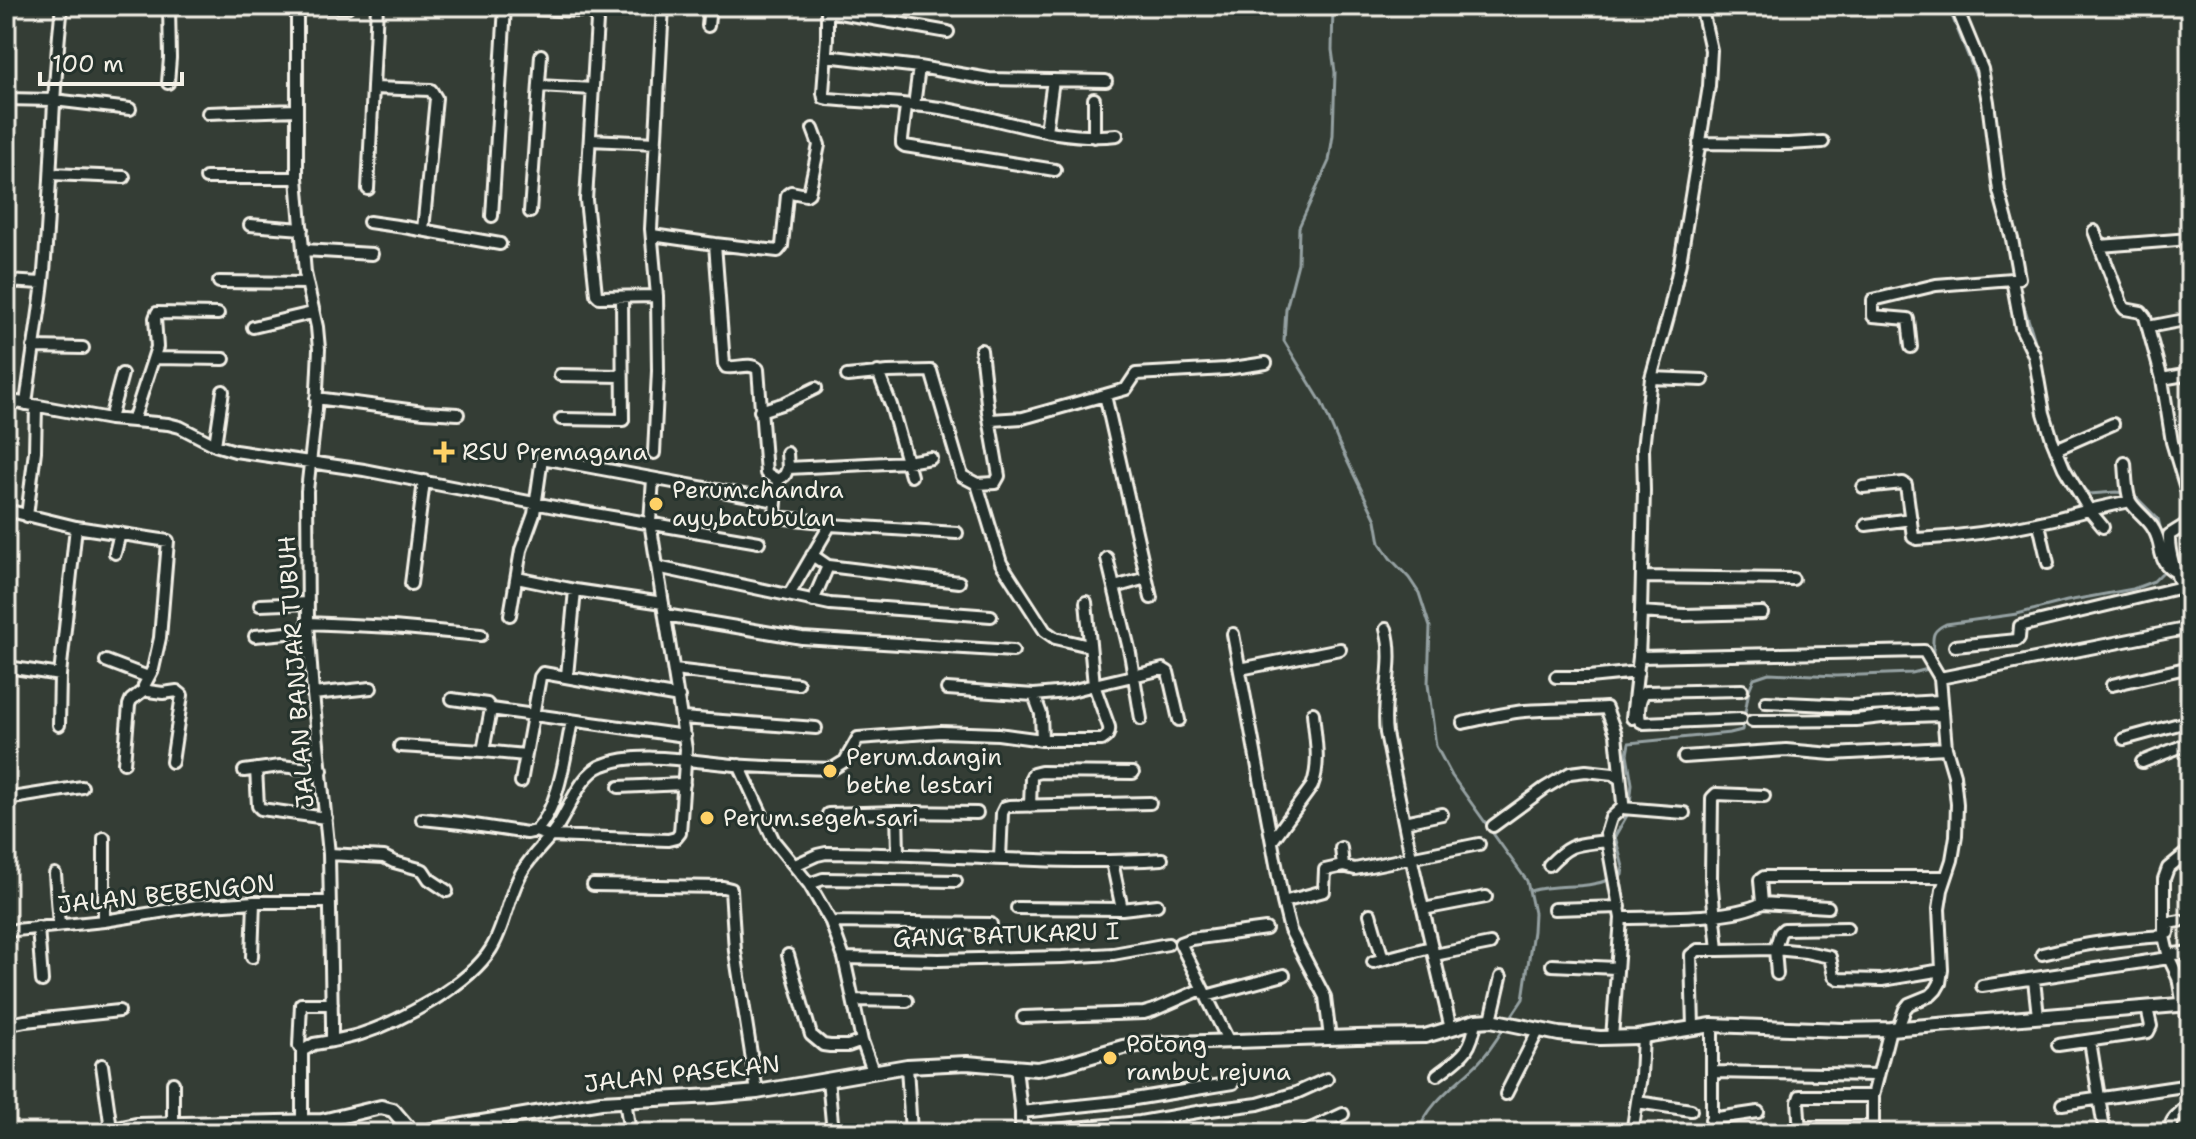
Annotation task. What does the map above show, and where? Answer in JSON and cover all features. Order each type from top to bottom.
[{"type":"street","points":[[27,516],[35,451],[31,405],[33,347],[42,283],[51,174],[50,137],[62,6]]},
{"type":"street","points":[[168,83],[169,6]]},
{"type":"street","points":[[272,6],[347,6]]},
{"type":"street","points":[[368,189],[377,6]]},
{"type":"street","points":[[488,6],[580,10],[590,6],[597,21],[586,200],[596,294],[599,297],[657,296]]},
{"type":"street","points":[[708,26],[710,6]]},
{"type":"street","points":[[1701,6],[1711,50],[1709,86],[1680,263],[1651,378],[1643,449],[1636,717],[1644,723],[1835,721],[1942,715]]},
{"type":"street","points":[[1911,347],[1908,319],[1873,316],[1873,300],[1936,285],[2019,278],[1999,191],[1982,69],[1956,6]]},
{"type":"street","name":"JALAN BANJAR TUBUH","points":[[297,7],[297,178],[307,283],[319,349],[307,502],[308,627],[329,854],[332,1041]]},
{"type":"street","points":[[492,216],[505,7]]},
{"type":"street","points":[[948,32],[827,8],[824,98],[941,108],[1046,131],[1094,137],[1117,135]]},
{"type":"street","points":[[654,453],[658,371],[652,235],[663,11]]},
{"type":"street","points":[[530,212],[541,55]]},
{"type":"street","points":[[826,56],[989,79],[1106,81]]},
{"type":"street","points":[[919,67],[902,144],[1055,170]]},
{"type":"street","points":[[1046,131],[1053,80]]},
{"type":"street","points":[[539,86],[593,89]]},
{"type":"street","points":[[373,88],[431,90],[436,98],[423,230]]},
{"type":"street","points":[[6,99],[54,100],[130,109]]},
{"type":"street","points":[[1094,99],[1094,137]]},
{"type":"street","points":[[208,113],[297,110]]},
{"type":"street","points":[[652,235],[776,251],[781,248],[787,195],[791,192],[809,193],[819,145],[813,129]]},
{"type":"street","points":[[590,140],[656,143]]},
{"type":"street","points":[[1699,143],[1823,142]]},
{"type":"street","points":[[51,174],[124,177]]},
{"type":"street","points":[[206,178],[297,178]]},
{"type":"street","points":[[369,222],[500,244]]},
{"type":"street","points":[[250,225],[302,229]]},
{"type":"street","points":[[2094,231],[2122,305],[2126,310],[2144,314],[2162,379],[2172,442],[2190,502]]},
{"type":"street","points":[[2100,246],[2190,239]]},
{"type":"street","points":[[715,244],[724,364],[731,368],[750,366],[758,369],[766,473],[778,480]]},
{"type":"street","points":[[304,250],[372,254]]},
{"type":"street","points":[[2012,279],[2021,328],[2034,355],[2044,413],[2056,449],[2089,510],[2103,527]]},
{"type":"street","points":[[6,281],[42,283]]},
{"type":"street","points":[[219,282],[307,283]]},
{"type":"street","points":[[561,419],[623,420],[622,297]]},
{"type":"street","points":[[133,421],[154,358],[157,313],[218,314]]},
{"type":"street","points":[[253,327],[312,313]]},
{"type":"street","points":[[2148,327],[2190,319]]},
{"type":"street","points":[[33,347],[83,348]]},
{"type":"street","points":[[847,376],[931,371],[959,471],[967,480],[977,484],[995,483],[999,479],[981,350]]},
{"type":"street","points":[[154,358],[224,359]]},
{"type":"street","points":[[991,420],[1023,418],[1126,389],[1136,374],[1226,369],[1266,363]]},
{"type":"street","points":[[878,372],[891,405],[911,476]]},
{"type":"street","points":[[110,419],[122,374]]},
{"type":"street","points":[[2162,379],[2190,374]]},
{"type":"street","points":[[560,375],[622,376]]},
{"type":"street","points":[[1651,378],[1703,380]]},
{"type":"street","points":[[760,411],[816,388]]},
{"type":"street","points":[[215,445],[223,391]]},
{"type":"street","points":[[1105,395],[1151,598]]},
{"type":"street","points":[[316,398],[458,414]]},
{"type":"street","points":[[6,400],[110,419],[180,427],[215,445],[235,451],[309,461],[759,542]]},
{"type":"street","points":[[2056,449],[2113,424]]},
{"type":"street","points":[[787,453],[788,468],[778,480],[776,517],[830,525],[957,533]]},
{"type":"street","points":[[510,615],[521,550],[536,502],[542,458],[776,501]]},
{"type":"street","points":[[788,468],[931,458]]},
{"type":"street","points":[[2125,463],[2130,501],[2155,531],[2162,561],[2176,572]]},
{"type":"street","points":[[422,819],[527,833],[536,831],[549,836],[668,840],[680,833],[687,761],[650,522],[653,479]]},
{"type":"street","points":[[411,584],[424,481]]},
{"type":"street","points":[[977,484],[1006,574],[1045,631],[1055,638],[1089,646]]},
{"type":"street","points":[[1863,487],[1905,484],[1913,537],[1917,539],[1961,537],[2039,524],[2130,501]]},
{"type":"street","points":[[6,510],[76,527],[168,541],[163,621],[156,657],[145,689]]},
{"type":"street","points":[[2190,515],[2185,525],[2169,535],[2176,572],[2190,610]]},
{"type":"street","points":[[1866,525],[1911,519]]},
{"type":"street","points":[[2039,524],[2048,563]]},
{"type":"street","points":[[789,595],[830,525]]},
{"type":"street","points":[[59,725],[60,675],[76,527]]},
{"type":"street","points":[[115,553],[120,533]]},
{"type":"street","points":[[812,555],[828,566],[959,582]]},
{"type":"street","points":[[1107,558],[1141,719]]},
{"type":"street","points":[[813,601],[828,566]]},
{"type":"street","points":[[657,567],[813,601],[991,616]]},
{"type":"street","points":[[1642,577],[1793,579]]},
{"type":"street","points":[[517,578],[663,603]]},
{"type":"street","points":[[1115,587],[1146,578]]},
{"type":"street","points":[[1955,646],[2017,640],[2020,626],[2182,587]]},
{"type":"street","points":[[567,676],[575,590]]},
{"type":"street","points":[[302,1051],[314,1044],[362,1034],[413,1011],[471,972],[492,948],[523,869],[558,826],[586,779],[602,765],[636,759],[832,769],[845,761],[856,740],[941,732],[998,734],[1042,740],[1102,740],[1108,735],[1109,727],[1094,685],[1086,602]]},
{"type":"street","points":[[260,605],[308,603]]},
{"type":"street","points":[[1641,612],[1684,615],[1762,613]]},
{"type":"street","points":[[665,615],[802,638],[1013,651]]},
{"type":"street","points":[[255,636],[308,627],[393,627],[481,635]]},
{"type":"street","points":[[1940,678],[2190,628]]},
{"type":"street","points":[[1386,629],[1390,650],[1384,724],[1451,1029]]},
{"type":"street","points":[[1233,634],[1283,902],[1294,939],[1325,997],[1330,1038]]},
{"type":"street","points":[[1240,669],[1340,649]]},
{"type":"street","points":[[1639,657],[1922,650],[1940,678],[1946,748],[1954,775],[1957,804],[1952,860],[1939,909],[1942,970],[1936,990],[1909,1004],[1894,1028],[1877,1075],[1873,1096],[1873,1130],[1799,1130],[1800,1096],[1873,1096]]},
{"type":"street","points":[[106,661],[148,677]]},
{"type":"street","points":[[2112,685],[2190,667]]},
{"type":"street","points":[[14,668],[60,675]]},
{"type":"street","points":[[947,689],[1034,695],[1067,692],[1163,669],[1168,671],[1179,720]]},
{"type":"street","points":[[674,670],[798,684]]},
{"type":"street","points":[[1556,677],[1638,672]]},
{"type":"street","points":[[521,782],[541,675],[567,676],[679,697]]},
{"type":"street","points":[[313,694],[371,688]]},
{"type":"street","points":[[145,689],[163,693],[177,691],[182,695],[172,762]]},
{"type":"street","points":[[124,763],[129,705],[145,689]]},
{"type":"street","points":[[1616,734],[1636,717],[1641,696],[1645,692],[1742,690]]},
{"type":"street","points":[[1034,695],[1041,714],[1042,740]]},
{"type":"street","points":[[452,699],[533,716],[685,736]]},
{"type":"street","points":[[1766,702],[1851,706],[1941,701]]},
{"type":"street","points":[[1463,723],[1527,711],[1606,708],[1616,734],[1623,803],[1608,824],[1606,841],[1620,913],[1612,1038]]},
{"type":"street","points":[[483,751],[491,709]]},
{"type":"street","points":[[1272,841],[1315,778],[1317,761],[1313,713]]},
{"type":"street","points":[[682,718],[816,728]]},
{"type":"street","points":[[536,831],[550,806],[560,778],[572,721]]},
{"type":"street","points":[[2124,739],[2190,721]]},
{"type":"street","points":[[2142,762],[2190,743]]},
{"type":"street","points":[[400,746],[525,755]]},
{"type":"street","points":[[1684,757],[1786,750],[1832,754],[1946,748]]},
{"type":"street","points":[[739,765],[774,841],[809,884],[831,922],[844,958],[862,1041],[873,1071]]},
{"type":"street","points":[[244,771],[280,766],[322,770]]},
{"type":"street","points":[[256,769],[258,806],[261,809],[326,818]]},
{"type":"street","points":[[1493,826],[1570,773],[1586,771],[1613,774],[1619,778]]},
{"type":"street","points":[[1030,806],[1033,774],[1133,773]]},
{"type":"street","points":[[619,787],[684,784]]},
{"type":"street","points":[[6,799],[82,787]]},
{"type":"street","points":[[1718,950],[1711,878],[1712,798],[1716,794],[1764,796]]},
{"type":"street","points":[[1000,858],[1002,813],[1005,807],[1150,803]]},
{"type":"street","points":[[1622,808],[1684,813]]},
{"type":"street","points":[[897,812],[898,853]]},
{"type":"street","points":[[828,814],[977,813]]},
{"type":"street","points":[[1404,822],[1442,814]]},
{"type":"street","points":[[104,838],[104,921]]},
{"type":"street","points":[[1549,865],[1561,851],[1570,847],[1606,841]]},
{"type":"street","points":[[1283,902],[1321,893],[1325,870],[1343,866],[1355,869],[1479,844]]},
{"type":"street","points":[[1341,848],[1343,866]]},
{"type":"street","points":[[2190,850],[2168,868],[2164,879],[2164,936],[2181,974],[2190,1030]]},
{"type":"street","points":[[795,865],[826,853],[1112,862],[1162,859]]},
{"type":"street","points":[[329,854],[384,857],[423,870],[429,879],[447,891]]},
{"type":"street","points":[[1112,862],[1122,909]]},
{"type":"street","points":[[55,874],[59,925]]},
{"type":"street","points":[[1762,903],[1760,880],[1764,877],[1946,877]]},
{"type":"street","points":[[809,884],[823,879],[956,881]]},
{"type":"street","points":[[593,885],[731,889],[735,951],[757,1092]]},
{"type":"street","points":[[1423,909],[1486,897]]},
{"type":"street","points":[[252,957],[254,902]]},
{"type":"street","name":"JALAN BEBENGON","points":[[6,931],[104,921],[197,906],[330,902]]},
{"type":"street","points":[[1554,909],[1714,915],[1762,903],[1828,907]]},
{"type":"street","points":[[1017,908],[1122,909],[1157,905]]},
{"type":"street","points":[[1370,914],[1378,961],[1490,944]]},
{"type":"street","points":[[2172,956],[2168,926],[2180,921]]},
{"type":"street","points":[[831,922],[991,924]]},
{"type":"street","points":[[38,927],[42,981]]},
{"type":"street","points":[[1777,974],[1775,949],[1784,929],[1847,928]]},
{"type":"street","points":[[1228,1040],[1180,943],[1266,929]]},
{"type":"street","points":[[2042,954],[2084,943],[2164,936]]},
{"type":"street","name":"GANG BATUKARU I","points":[[844,958],[939,960],[1062,957],[1113,954],[1168,944]]},
{"type":"street","points":[[1693,1027],[1691,955],[1695,950],[1775,949],[1830,957],[1834,976],[1839,979],[1882,980],[1942,970]]},
{"type":"street","points":[[1982,986],[2034,980],[2190,952]]},
{"type":"street","points":[[788,955],[811,1035],[823,1045],[830,1046],[848,1046],[862,1041]]},
{"type":"street","points":[[1552,965],[1616,968]]},
{"type":"street","points":[[1023,1017],[1144,1013],[1204,992],[1284,975]]},
{"type":"street","points":[[1491,1020],[1501,977]]},
{"type":"street","points":[[2034,980],[2038,1016]]},
{"type":"street","points":[[854,1000],[907,1001]]},
{"type":"street","points":[[302,1122],[301,1004],[332,1004]]},
{"type":"street","name":"JALAN PASEKAN","points":[[105,1132],[136,1125],[302,1122],[381,1107],[393,1110],[411,1131],[440,1131],[601,1102],[757,1092],[907,1066],[967,1063],[1044,1068],[1145,1044],[1425,1036],[1476,1021],[1491,1020],[1571,1036],[1612,1038],[1712,1025],[1843,1030],[1894,1028],[2186,1005]]},
{"type":"street","points":[[2058,1045],[2148,1032],[2151,1026],[2147,1008]]},
{"type":"street","points":[[6,1025],[119,1011]]},
{"type":"street","points":[[1437,1075],[1470,1046],[1476,1021]]},
{"type":"street","points":[[1712,1025],[1712,1133]]},
{"type":"street","points":[[1506,1094],[1539,1029]]},
{"type":"street","points":[[1632,1133],[1641,1076],[1643,1036]]},
{"type":"street","points":[[2090,1041],[2103,1122]]},
{"type":"street","points":[[102,1065],[105,1132]]},
{"type":"street","points":[[907,1066],[911,1133]]},
{"type":"street","points":[[1016,1067],[1021,1133],[1140,1122],[1258,1104],[1327,1079]]},
{"type":"street","points":[[1712,1072],[1877,1075]]},
{"type":"street","points":[[828,1079],[833,1133]]},
{"type":"street","points":[[171,1126],[173,1083]]},
{"type":"street","points":[[1021,1112],[1116,1102],[1233,1083]]},
{"type":"street","points":[[2062,1104],[2190,1085]]},
{"type":"street","points":[[2166,1133],[2170,1122],[2188,1105],[2190,1098]]},
{"type":"street","points":[[625,1100],[630,1133]]},
{"type":"street","points":[[1637,1102],[1691,1110]]},
{"type":"street","points":[[1711,1119],[1758,1112]]},
{"type":"street","points":[[1302,1133],[1343,1114]]},
{"type":"waterway","points":[[1333,6],[1333,135],[1329,161],[1299,227],[1298,263],[1286,309],[1284,341],[1322,403],[1376,520],[1380,543],[1419,593],[1430,627],[1428,684],[1436,746],[1452,776],[1527,881],[1534,913],[1533,931],[1523,999],[1509,1020]]},
{"type":"waterway","points":[[1948,6],[1977,78],[1986,124]]},
{"type":"waterway","points":[[2019,288],[2038,353]]},
{"type":"waterway","points":[[2041,364],[2052,424]]},
{"type":"waterway","points":[[2062,449],[2072,472]]},
{"type":"waterway","points":[[2077,482],[2089,494],[2124,493]]},
{"type":"waterway","points":[[2131,496],[2158,519],[2165,546]]},
{"type":"waterway","points":[[1932,659],[1934,635],[1946,624],[2017,614],[2133,589],[2154,581],[2165,570]]},
{"type":"waterway","points":[[1630,804],[1629,743],[1742,730],[1754,678],[1769,673],[1836,676],[1912,673],[1929,666]]},
{"type":"waterway","points":[[1618,876],[1622,875],[1623,867],[1615,836],[1629,812]]},
{"type":"waterway","points":[[1530,891],[1611,879]]},
{"type":"waterway","points":[[1418,1133],[1436,1103],[1483,1058],[1505,1026]]},
{"type":"place","name":"RSU Premagana","points":[[444,452]]},
{"type":"place","name":"Perum.chandra ayu,batubulan","points":[[656,504]]},
{"type":"place","name":"Perum.dangin bethe lestari","points":[[830,771]]},
{"type":"place","name":"Perum.segeh sari","points":[[707,818]]},
{"type":"place","name":"Potong rambut rejuna","points":[[1110,1058]]}]
